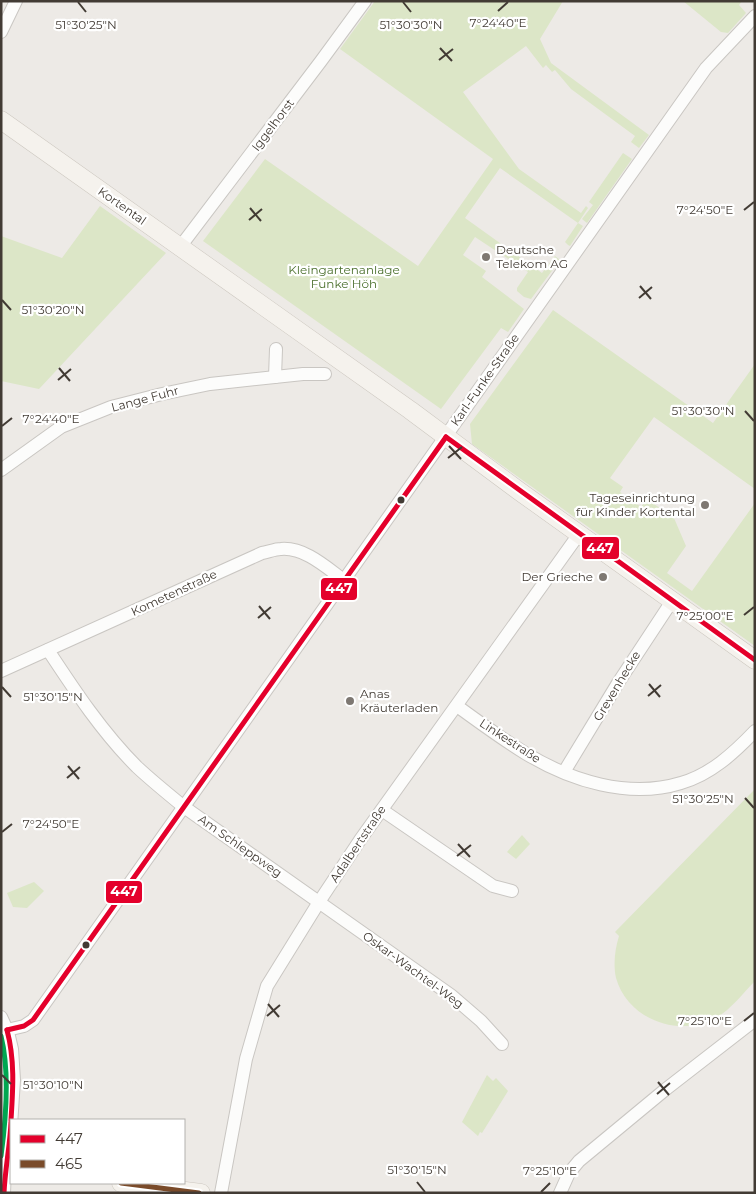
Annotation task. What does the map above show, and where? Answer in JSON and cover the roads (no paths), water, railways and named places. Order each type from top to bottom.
[{"type":"street","points":[[1,32],[16,1]]},
{"type":"street","name":"Iggelhorst","points":[[180,247],[365,1]]},
{"type":"street","name":"Karl-Funke-Straße","points":[[7,1030],[24,1026],[34,1020],[706,68],[755,16]]},
{"type":"street","name":"Kortental","points":[[1,120],[446,436],[755,660]]},
{"type":"street","points":[[275,376],[276,349]]},
{"type":"street","name":"Lange Fuhr","points":[[1,470],[61,427],[111,407],[210,384],[275,376],[325,374]]},
{"type":"street","name":"Adalbertstraße","points":[[221,1193],[246,1059],[267,986],[319,902],[382,810],[579,534]]},
{"type":"street","name":"Kometenstraße","points":[[1,671],[262,553],[282,549],[295,550],[318,562],[345,581]]},
{"type":"street","name":"Grevenhecke","points":[[564,772],[618,683],[672,600]]},
{"type":"street","name":"Am Schleppweg","points":[[48,650],[83,704],[135,765],[184,807],[319,902]]},
{"type":"street","name":"Linkestraße","points":[[457,706],[527,754],[564,772],[615,787],[647,790],[683,783],[714,767],[755,731]]},
{"type":"street","points":[[382,810],[493,886],[512,891]]},
{"type":"street","name":"Oskar-Wachtel-Weg","points":[[319,902],[452,996],[481,1021],[502,1044]]},
{"type":"street","points":[[1,1017],[12,1049],[14,1080],[11,1119]]},
{"type":"street","points":[[560,1193],[569,1173],[579,1161],[666,1089],[755,1020]]},
{"type":"street","points":[[4,1193],[10,1131]]},
{"type":"street","points":[[130,1184],[189,1190],[200,1193]]},
{"type":"place","name":"Deutsche Telekom AG","points":[[486,257]]},
{"type":"place","name":"Tageseinrichtung für Kinder Kortental","points":[[705,505]]},
{"type":"place","name":"Der Grieche","points":[[603,577]]},
{"type":"place","name":"Anas Kräuterladen","points":[[350,701]]},
{"type":"park label","name":"Kleingartenanlage Funke Höh","points":[[344,277]]}]
